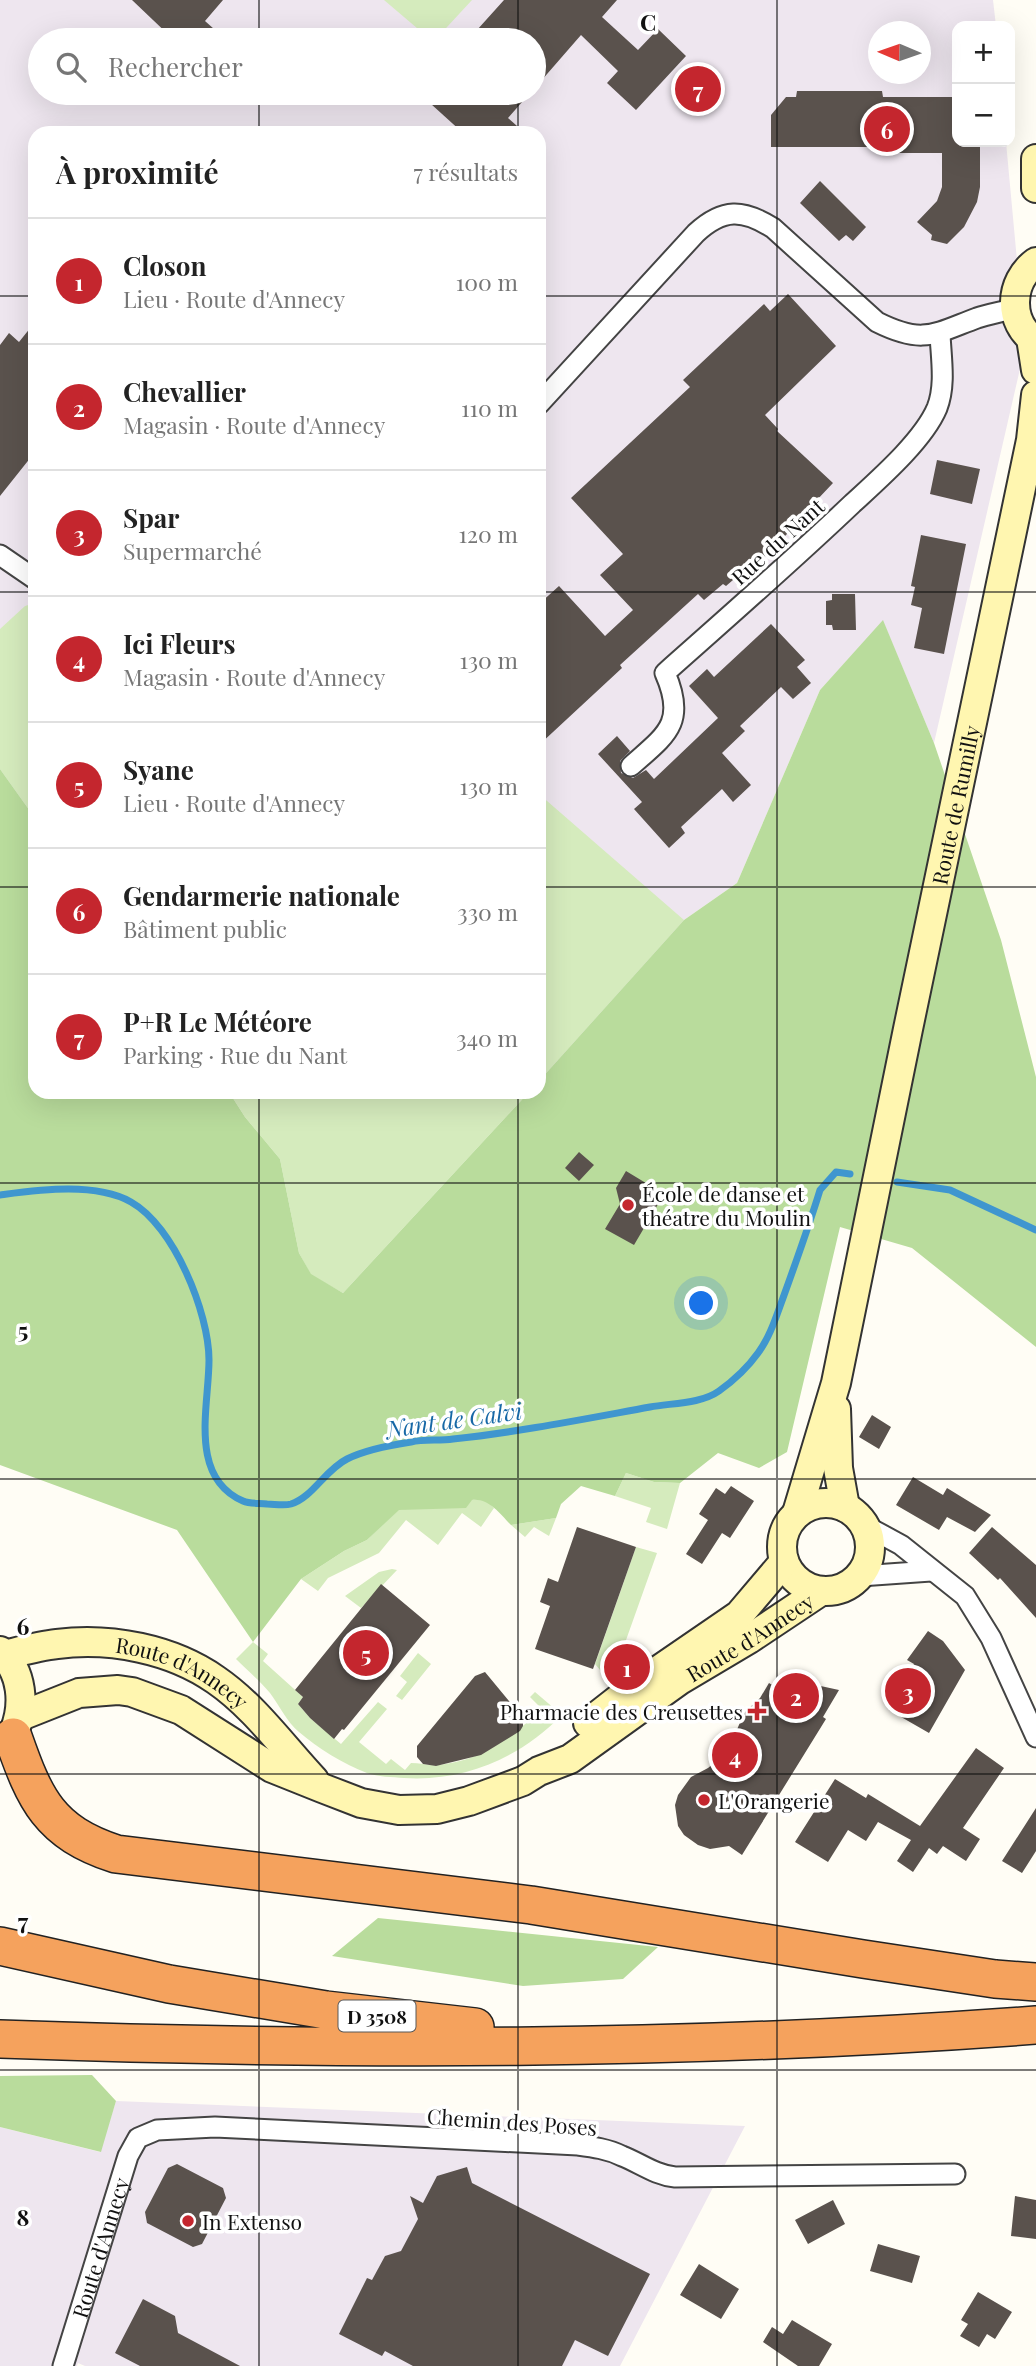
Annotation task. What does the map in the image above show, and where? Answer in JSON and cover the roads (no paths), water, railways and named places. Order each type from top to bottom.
[{"type":"highway","points":[[11,1735],[36,1793],[58,1823],[91,1846],[116,1854],[544,1906],[863,1959],[995,1979],[1036,1982]]},
{"type":"highway","name":"D 3508","points":[[0,1947],[169,1984],[326,2010],[557,2034],[759,2039],[842,2038],[1036,2025]]},
{"type":"highway","points":[[0,2039],[363,2048],[614,2045],[759,2039]]},
{"type":"main road","points":[[1036,159],[1036,188]]},
{"type":"main road","points":[[1036,262],[1020,280],[1014,298],[1020,325],[1034,340],[1036,370]]},
{"type":"main road","name":"Route de Rumilly","points":[[836,1383],[1034,436],[1036,395]]},
{"type":"main road","points":[[836,1383],[838,1468],[854,1516],[870,1542],[868,1560],[860,1576],[842,1588],[821,1591],[798,1582],[784,1562],[782,1544],[787,1527],[797,1513],[836,1383]]},
{"type":"main road","points":[[797,1513],[812,1505],[829,1503],[854,1516]]},
{"type":"main road","name":"Route d'Annecy","points":[[540,1771],[567,1739],[635,1687],[739,1615],[784,1562]]},
{"type":"main road","name":"Route d'Annecy","points":[[11,1735],[79,1693],[98,1690],[132,1692],[181,1710],[272,1768],[361,1803],[399,1810],[437,1809],[469,1801],[523,1781],[570,1759],[680,1680],[750,1639],[821,1591]]},
{"type":"main road","name":"Route d'Annecy","points":[[2,1653],[55,1644],[88,1642],[130,1646],[172,1657],[217,1680],[322,1788]]},
{"type":"main road","points":[[2,1653],[16,1673],[21,1694],[11,1735]]},
{"type":"street","points":[[546,396],[696,233],[708,222],[723,215],[737,213],[757,218],[773,228],[877,322],[896,332],[940,334],[979,318],[1015,308]]},
{"type":"street","name":"Rue du Nant","points":[[631,766],[670,730],[674,707],[665,673],[873,485],[892,467],[926,426],[936,409],[942,390],[940,334]]},
{"type":"street","points":[[0,555],[28,574]]},
{"type":"street","points":[[854,1516],[901,1545],[931,1571],[957,1587],[977,1613],[1036,1737]]},
{"type":"street","points":[[860,1576],[931,1571]]},
{"type":"street","name":"Chemin des Poses","points":[[145,2134],[170,2128],[215,2127],[578,2145],[603,2149],[643,2167],[675,2177],[954,2174]]},
{"type":"street","name":"Route d'Annecy","points":[[64,2366],[123,2170],[133,2146],[145,2134]]},
{"type":"waterway","name":"Nant de Calvi","points":[[0,1195],[67,1189],[101,1192],[131,1202],[147,1214],[175,1250],[196,1296],[203,1319],[209,1360],[205,1439],[214,1475],[226,1490],[243,1501],[285,1505],[306,1496],[347,1459],[378,1448],[552,1425],[686,1402],[719,1391],[745,1369],[766,1340],[820,1190],[836,1172],[850,1174]]},
{"type":"waterway","name":"Nant de Calvi","points":[[897,1182],[950,1190],[1036,1230]]},
{"type":"place","name":"P+R Le Météore","points":[[698,89]]},
{"type":"place","name":"Gendarmerie nationale","points":[[887,129]]},
{"type":"place","name":"École de danse et théatre du Moulin","points":[[628,1205]]},
{"type":"place","name":"Syane","points":[[366,1653]]},
{"type":"place","name":"Closon","points":[[627,1667]]},
{"type":"place","name":"Spar","points":[[908,1691]]},
{"type":"place","name":"Chevallier","points":[[796,1696]]},
{"type":"place","name":"Pharmacie des Creusettes","points":[[757,1711]]},
{"type":"place","name":"Ici Fleurs","points":[[735,1755]]},
{"type":"place","name":"L'Orangerie","points":[[704,1800]]},
{"type":"place","name":"In Extenso","points":[[188,2221]]}]
